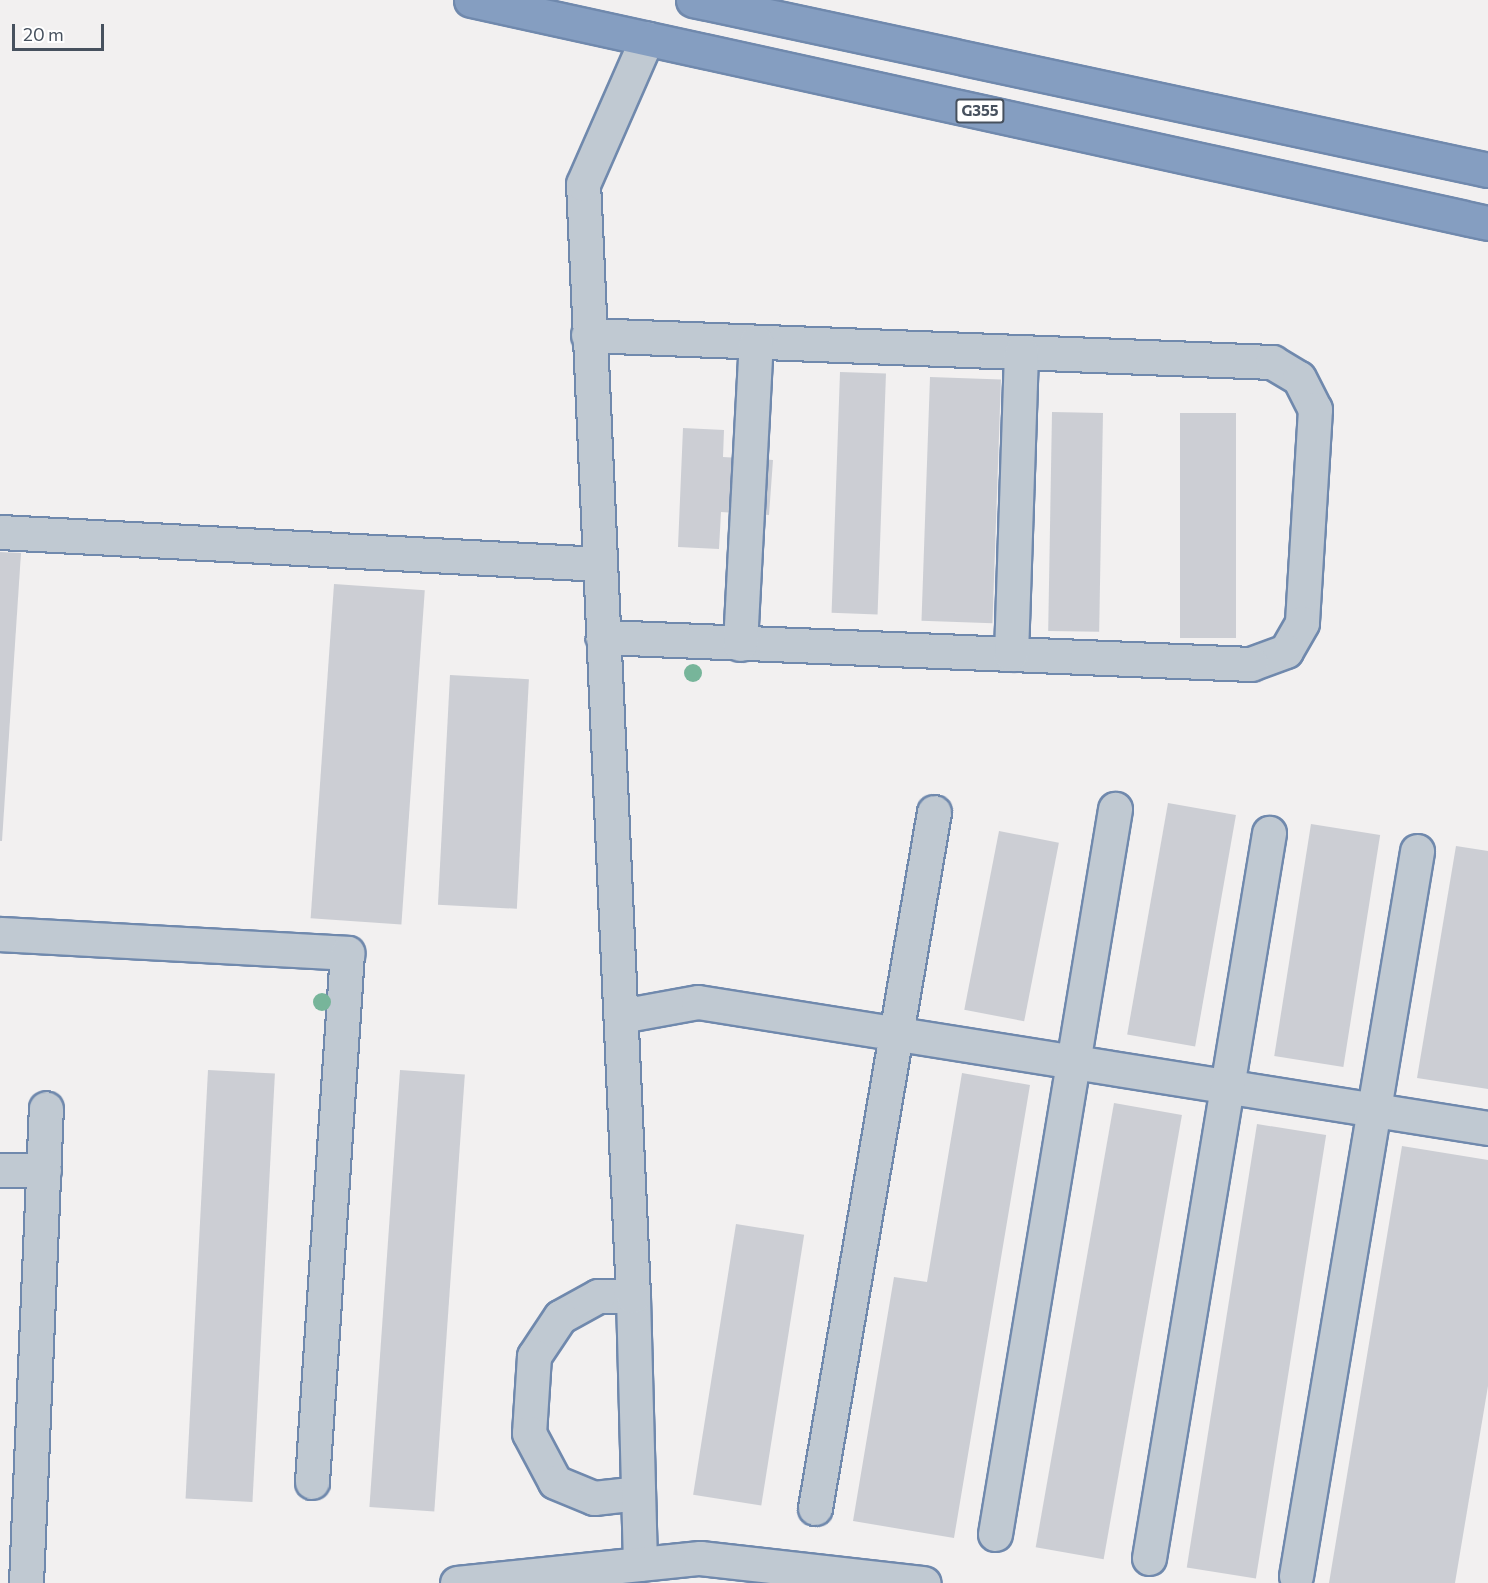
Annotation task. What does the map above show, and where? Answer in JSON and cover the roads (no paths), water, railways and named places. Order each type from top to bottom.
[{"type":"highway","name":"G355","points":[[471,0],[1488,223]]},
{"type":"highway","points":[[693,0],[1488,171]]},
{"type":"lane","points":[[640,1564],[633,1296],[588,336],[583,184],[647,38]]},
{"type":"lane","points":[[588,336],[1272,362],[1299,378],[1316,409],[1302,622],[1286,651],[1251,664],[603,637]]},
{"type":"lane","points":[[740,644],[756,342]]},
{"type":"lane","points":[[1011,654],[1020,352]]},
{"type":"lane","points":[[0,532],[600,564]]},
{"type":"lane","points":[[995,1534],[1115,809]]},
{"type":"lane","points":[[814,1508],[934,812]]},
{"type":"lane","points":[[1149,1558],[1269,833]]},
{"type":"lane","points":[[1296,1576],[1417,851]]},
{"type":"lane","points":[[0,934],[347,953],[312,1482]]},
{"type":"lane","points":[[621,1016],[698,1002],[1488,1128]]},
{"type":"lane","points":[[27,1583],[46,1108]]},
{"type":"lane","points":[[0,1170],[44,1170]]},
{"type":"lane","points":[[633,1296],[598,1296],[560,1317],[534,1356],[529,1433],[555,1482],[594,1498],[638,1493]]},
{"type":"lane","points":[[457,1583],[640,1564],[924,1583]]}]
